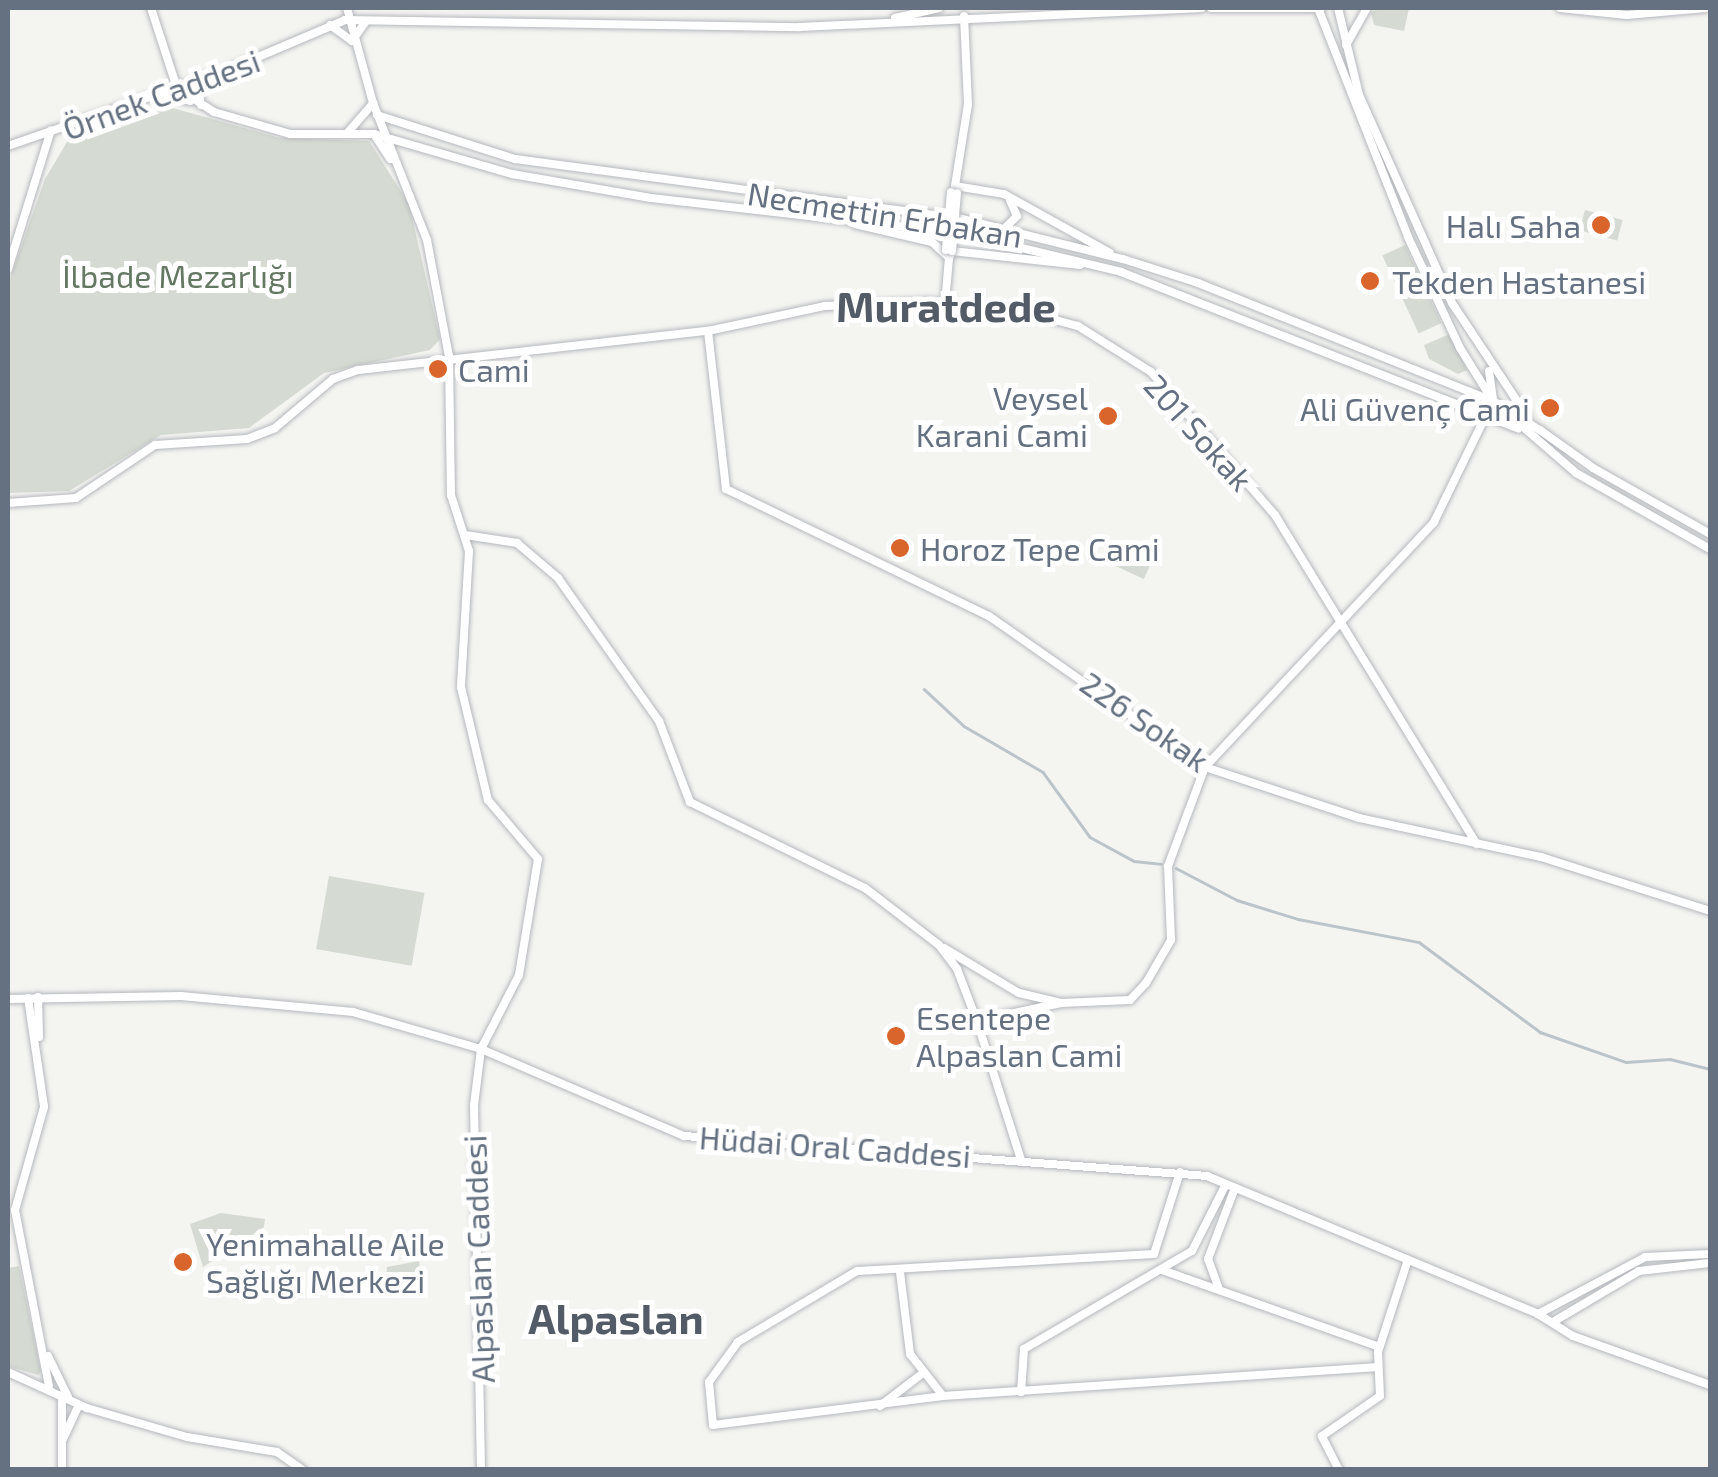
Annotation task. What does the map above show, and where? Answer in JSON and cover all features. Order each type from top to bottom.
[{"type":"street","points":[[151,8],[177,88],[202,106]]},
{"type":"street","points":[[346,8],[345,20],[373,103],[427,240],[450,356],[451,496],[465,535],[461,687],[488,800],[538,859],[520,975],[481,1049]]},
{"type":"street","points":[[345,20],[697,28],[893,19],[939,8],[962,16]]},
{"type":"street","points":[[915,14],[1202,8]]},
{"type":"street","points":[[1211,8],[1319,8],[1389,192],[1473,370],[1493,400],[1518,428],[1589,482],[1710,549]]},
{"type":"street","points":[[977,1022],[1060,1003],[1130,1000],[1146,983],[1171,940],[1168,866],[1205,767],[1448,504],[1493,400],[1482,355],[1383,149],[1345,49],[1338,8]]},
{"type":"street","points":[[1345,49],[1367,8]]},
{"type":"street","points":[[1560,8],[1626,15],[1706,8]]},
{"type":"street","points":[[945,302],[954,190],[968,104],[962,16]]},
{"type":"street","name":"Örnek Caddesi","points":[[8,269],[50,130],[207,78],[345,20]]},
{"type":"street","points":[[352,41],[366,21]]},
{"type":"street","points":[[330,26],[352,41]]},
{"type":"street","points":[[202,106],[198,88],[207,78]]},
{"type":"street","name":"Necmettin Erbakan","points":[[160,94],[290,134],[374,134],[512,174],[971,235],[1100,267],[1199,298],[1518,428]]},
{"type":"street","points":[[345,133],[366,118],[373,103]]},
{"type":"street","name":"Necmettin Erbakan","points":[[378,115],[516,159],[1006,228],[1198,282],[1493,400]]},
{"type":"street","points":[[8,146],[50,130]]},
{"type":"street","points":[[374,134],[401,175]]},
{"type":"street","points":[[394,156],[407,144]]},
{"type":"street","points":[[954,190],[1004,194],[1123,260]]},
{"type":"street","points":[[1004,194],[1017,216],[1006,228]]},
{"type":"street","points":[[832,218],[949,253],[1100,267]]},
{"type":"street","name":"201 Sokak","points":[[8,503],[76,498],[155,445],[247,438],[275,428],[333,378],[450,356],[708,331],[825,306],[945,302],[1078,326],[1151,372],[1275,516],[1477,844]]},
{"type":"street","name":"226 Sokak","points":[[708,331],[726,488],[989,616],[1205,767],[1359,818],[1477,844],[1710,912]]},
{"type":"street","points":[[1482,355],[1542,431]]},
{"type":"street","points":[[1456,386],[1473,370]]},
{"type":"street","points":[[1493,400],[1608,478],[1710,534]]},
{"type":"street","points":[[465,535],[517,544],[551,570],[660,721],[690,802],[722,813],[771,847],[843,876],[938,945],[1020,992],[1060,1003]]},
{"type":"street","points":[[938,945],[956,969],[977,1022],[1021,1160]]},
{"type":"street","name":"Hüdai Oral Caddesi","points":[[8,999],[180,996],[286,1004],[380,1018],[481,1049],[684,1136],[1180,1172],[1230,1186],[1407,1263],[1538,1314],[1544,1323],[1555,1320],[1572,1336],[1710,1384]]},
{"type":"street","points":[[33,998],[44,1107],[15,1202],[48,1386]]},
{"type":"street","name":"Alpaslan Caddesi","points":[[481,1049],[473,1118],[481,1470]]},
{"type":"street","points":[[1160,1270],[1154,1254],[1180,1172]]},
{"type":"street","points":[[1021,1392],[1024,1349],[1184,1257],[1202,1241],[1230,1186]]},
{"type":"street","points":[[1202,1285],[1230,1186]]},
{"type":"street","points":[[1222,1293],[1207,1268],[1184,1257],[1154,1254],[900,1272],[857,1271],[754,1331],[716,1368],[707,1396],[712,1424],[943,1396],[1378,1367]]},
{"type":"street","points":[[1538,1314],[1646,1257],[1710,1254]]},
{"type":"street","points":[[1184,1257],[1186,1278]]},
{"type":"street","points":[[1338,1470],[1322,1436],[1379,1398],[1379,1347],[1407,1263]]},
{"type":"street","points":[[1549,1306],[1555,1320],[1655,1265],[1710,1263]]},
{"type":"street","points":[[1160,1270],[1379,1347]]},
{"type":"street","points":[[900,1272],[910,1354],[943,1396]]},
{"type":"street","points":[[44,1347],[66,1397],[62,1470]]},
{"type":"street","points":[[8,1372],[48,1386],[79,1404],[187,1438],[277,1452],[303,1470]]},
{"type":"street","points":[[880,1406],[923,1373]]},
{"type":"street","points":[[61,1443],[79,1404]]},
{"type":"green space","points":[[1378,8],[1409,8],[1404,31],[1374,25],[1371,13]]},
{"type":"green space","name":"İlbade Mezarlığı","points":[[169,107],[280,138],[369,141],[409,204],[440,339],[430,350],[324,373],[249,428],[161,435],[69,491],[8,493],[8,284],[45,179],[67,142]]},
{"type":"green space","name":"Halı Saha","points":[[1585,210],[1623,220],[1617,240],[1580,230]]},
{"type":"green space","points":[[1405,245],[1441,323],[1419,334],[1382,256]]},
{"type":"green space","points":[[1450,334],[1467,370],[1458,374],[1429,359],[1424,345]]},
{"type":"green space","points":[[1120,547],[1152,562],[1144,579],[1112,564]]},
{"type":"green space","points":[[329,876],[425,893],[412,966],[316,949]]},
{"type":"green space","points":[[221,1213],[265,1219],[264,1227],[203,1267],[190,1224]]},
{"type":"green space","points":[[419,1261],[423,1286],[385,1289],[387,1267]]},
{"type":"green space","points":[[19,1266],[41,1372],[38,1375],[8,1366],[8,1268]]},
{"type":"waterway","points":[[924,689],[964,726],[1043,772],[1090,837],[1134,861],[1161,864]]},
{"type":"waterway","points":[[1176,868],[1237,900],[1298,919],[1419,942],[1540,1032],[1626,1062],[1670,1059],[1710,1069]]},
{"type":"place","name":"Halı Saha","points":[[1601,225]]},
{"type":"place","name":"Tekden Hastanesi","points":[[1370,281]]},
{"type":"place","name":"Cami","points":[[438,369]]},
{"type":"place","name":"Ali Güvenç Cami","points":[[1550,408]]},
{"type":"place","name":"Veysel Karani Cami","points":[[1108,416]]},
{"type":"place","name":"Horoz Tepe Cami","points":[[900,548]]},
{"type":"place","name":"Esentepe Alpaslan Cami","points":[[896,1036]]},
{"type":"place","name":"Yenimahalle Aile Sağlığı Merkezi","points":[[183,1262]]},
{"type":"district","name":"Muratdede","points":[[946,305]]},
{"type":"district","name":"Alpaslan","points":[[616,1317]]}]
